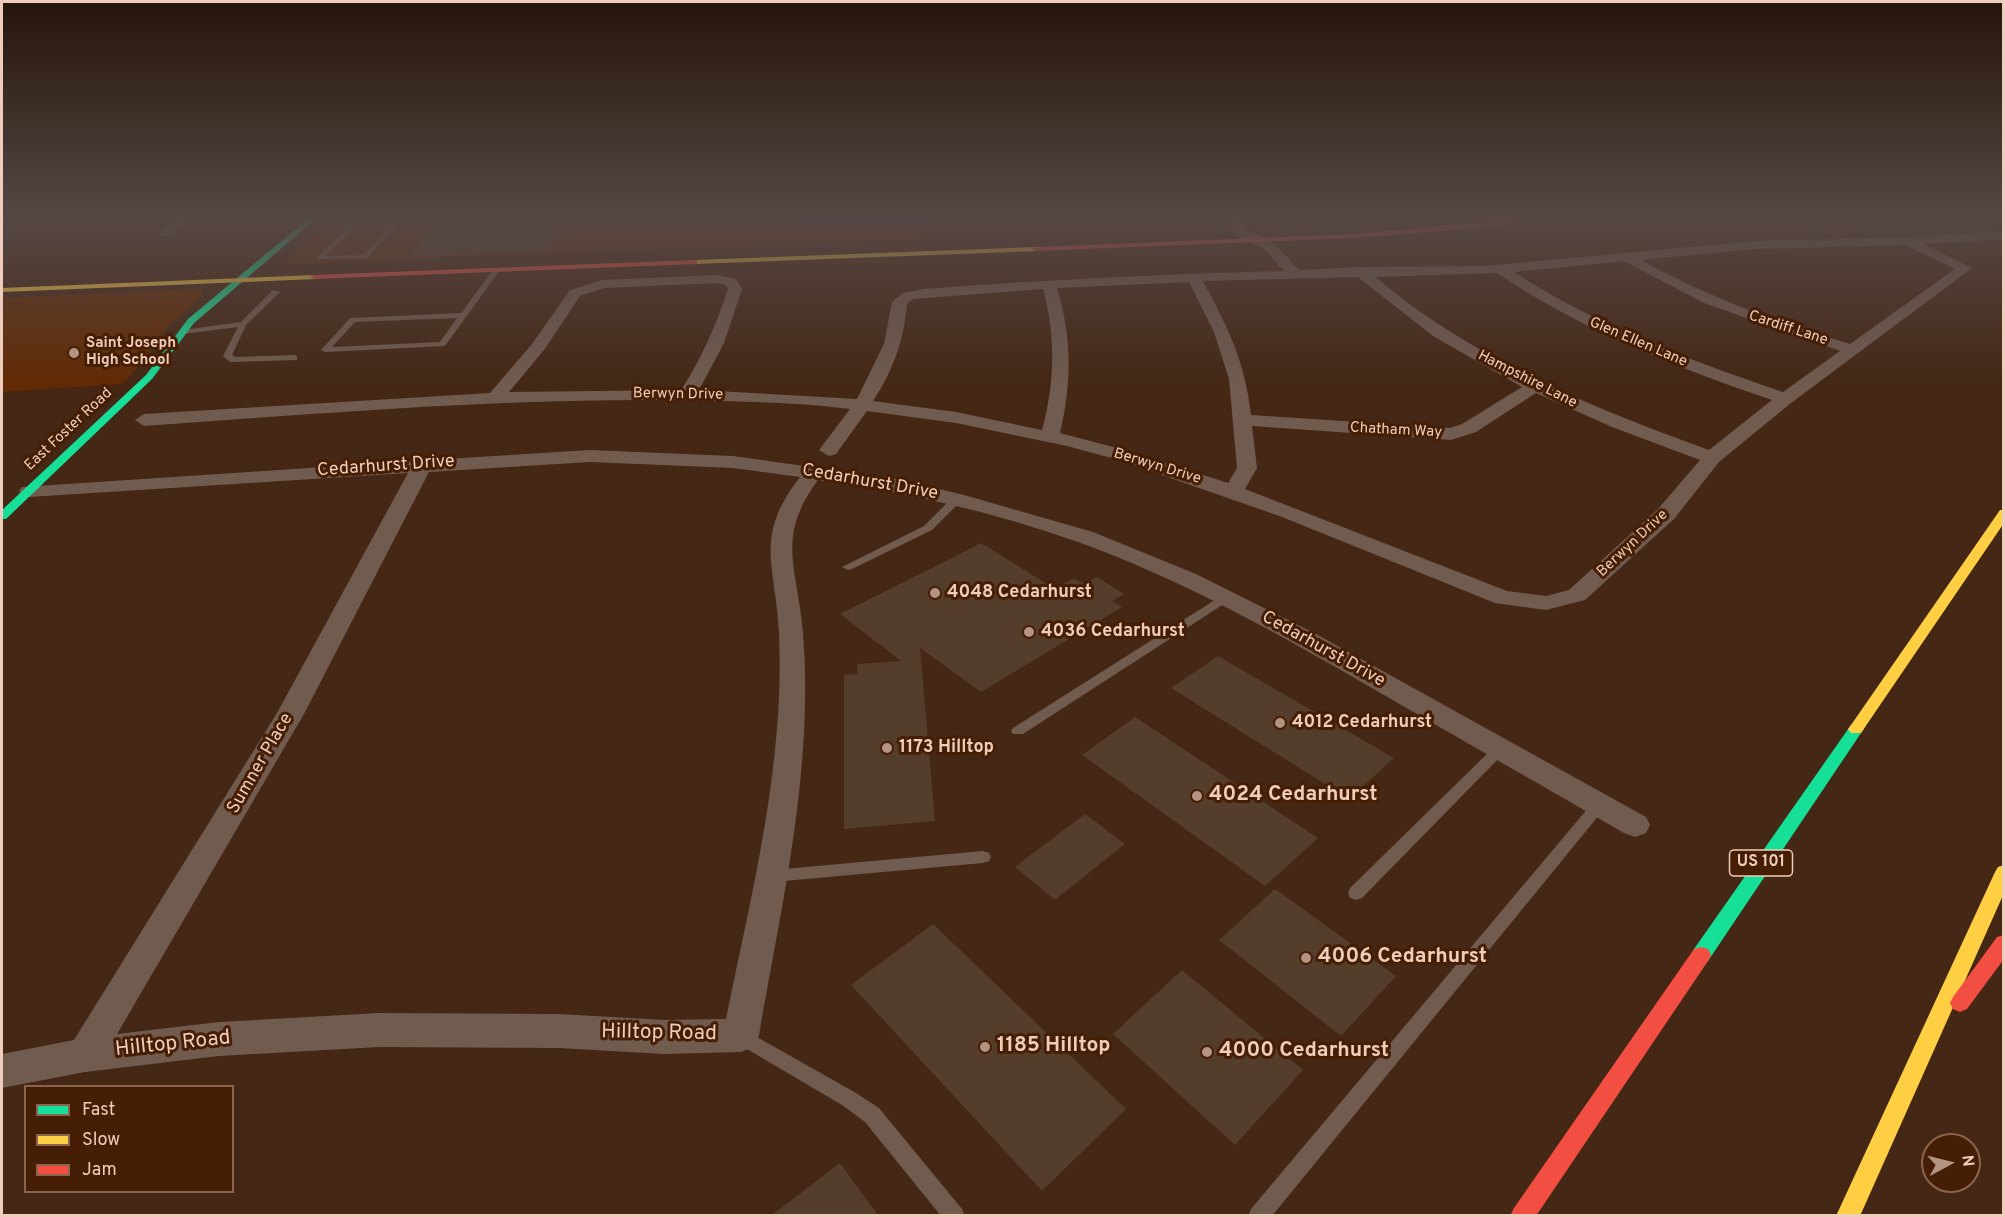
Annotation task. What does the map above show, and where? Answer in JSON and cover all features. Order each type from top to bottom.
[{"type":"main road","points":[[2,290],[276,275]]},
{"type":"main road","points":[[2,282],[295,275]]},
{"type":"main road","name":"East Foster Road","points":[[2,516],[149,377],[191,321],[244,276]]},
{"type":"main road","name":"US 101","points":[[1522,1215],[2004,513]]},
{"type":"main road","points":[[1848,1215],[2004,872]]},
{"type":"main road","points":[[1921,1058],[2004,943]]},
{"type":"street","name":"Hilltop Road","points":[[2,1071],[85,1055],[219,1039],[379,1030],[560,1031],[664,1037],[741,1035],[785,798],[791,739],[791,632],[782,565],[782,527],[792,501],[864,405],[881,377],[896,335],[900,302],[908,296],[1048,283],[1200,275]]},
{"type":"street","name":"Hampshire Lane","points":[[1364,275],[1416,319],[1534,386],[1614,421],[1712,458]]},
{"type":"street","name":"Glen Ellen Lane","points":[[1508,275],[1541,297],[1623,339],[1785,399]]},
{"type":"street","name":"Cardiff Lane","points":[[1658,275],[1732,310],[1854,350]]},
{"type":"street","name":"Berwyn Drive","points":[[144,420],[605,394],[687,395],[864,405],[1050,436],[1140,460],[1233,491],[1503,598],[1546,603],[1577,595],[1666,514],[1712,458],[1785,399],[1956,275]]},
{"type":"street","points":[[1193,276],[1212,309],[1231,354],[1238,379],[1244,420],[1247,468],[1233,491]]},
{"type":"street","points":[[494,399],[538,347],[574,293],[602,284],[717,279],[731,282],[735,289],[725,327],[716,348],[687,395]]},
{"type":"street","points":[[1048,283],[1060,328],[1062,364],[1057,411],[1050,436]]},
{"type":"street","name":"Chatham Way","points":[[1244,420],[1451,434],[1469,428],[1534,386]]},
{"type":"street","name":"Cedarhurst Drive","points":[[29,491],[547,457],[634,456],[733,462],[821,461],[897,485],[957,499],[1085,537],[1141,558],[1226,597],[1307,640],[1635,825]]},
{"type":"street","name":"Sumner Place","points":[[85,1055],[290,714],[423,464]]},
{"type":"lane","points":[[464,315],[353,320],[325,350],[442,344],[464,315],[493,275]]},
{"type":"lane","points":[[276,292],[243,324],[227,356],[233,360],[294,358]]},
{"type":"lane","points":[[183,332],[243,324]]},
{"type":"lane","points":[[848,567],[928,528],[957,499]]},
{"type":"lane","points":[[1018,731],[1226,597]]},
{"type":"lane","points":[[1356,892],[1500,749]]},
{"type":"lane","points":[[1258,1215],[1599,805]]},
{"type":"lane","points":[[771,876],[983,856]]},
{"type":"lane","points":[[741,1035],[872,1115],[955,1215]]},
{"type":"shaded area","name":"Saint Joseph High School","points":[[199,289],[203,291],[198,300],[169,325],[138,367],[122,384],[2,392],[2,298]]},
{"type":"building","points":[[981,543],[1055,589],[1074,578],[1084,584],[1097,577],[1124,594],[1112,601],[1122,607],[981,692],[920,648],[935,821],[844,829],[844,675],[858,674],[857,664],[901,661],[840,614]]},
{"type":"building","name":"4012 Cedarhurst","points":[[1218,656],[1394,758],[1349,799],[1171,688]]},
{"type":"building","name":"4024 Cedarhurst","points":[[1135,717],[1318,838],[1265,886],[1082,755]]},
{"type":"building","points":[[1085,814],[1125,844],[1055,900],[1015,867]]},
{"type":"building","name":"4006 Cedarhurst","points":[[1275,889],[1396,976],[1341,1036],[1219,940]]},
{"type":"building","name":"1185 Hilltop","points":[[933,924],[1126,1109],[1042,1191],[851,985]]},
{"type":"building","name":"4000 Cedarhurst","points":[[1182,970],[1303,1070],[1235,1145],[1113,1034]]},
{"type":"building","points":[[840,1163],[878,1215],[772,1215]]},
{"type":"traffic: fast","points":[[2,516],[149,377],[191,321],[246,275]]},
{"type":"traffic: fast","points":[[1701,955],[1856,729]]},
{"type":"traffic: slow","points":[[2,290],[314,277]]},
{"type":"traffic: slow","points":[[1856,729],[2004,513]]},
{"type":"traffic: slow","points":[[1848,1216],[2004,872]]},
{"type":"traffic: jam","points":[[314,277],[370,275]]},
{"type":"traffic: jam","points":[[1960,1003],[2004,943]]},
{"type":"traffic: jam","points":[[1522,1216],[1701,955]]},
{"type":"place","name":"Saint Joseph High School","points":[[74,353]]},
{"type":"place","name":"4048 Cedarhurst","points":[[935,593]]},
{"type":"place","name":"4036 Cedarhurst","points":[[1029,632]]},
{"type":"place","name":"4012 Cedarhurst","points":[[1280,723]]},
{"type":"place","name":"1173 Hilltop","points":[[887,748]]},
{"type":"place","name":"4024 Cedarhurst","points":[[1197,796]]},
{"type":"place","name":"4006 Cedarhurst","points":[[1306,958]]},
{"type":"place","name":"1185 Hilltop","points":[[985,1047]]},
{"type":"place","name":"4000 Cedarhurst","points":[[1207,1052]]}]
